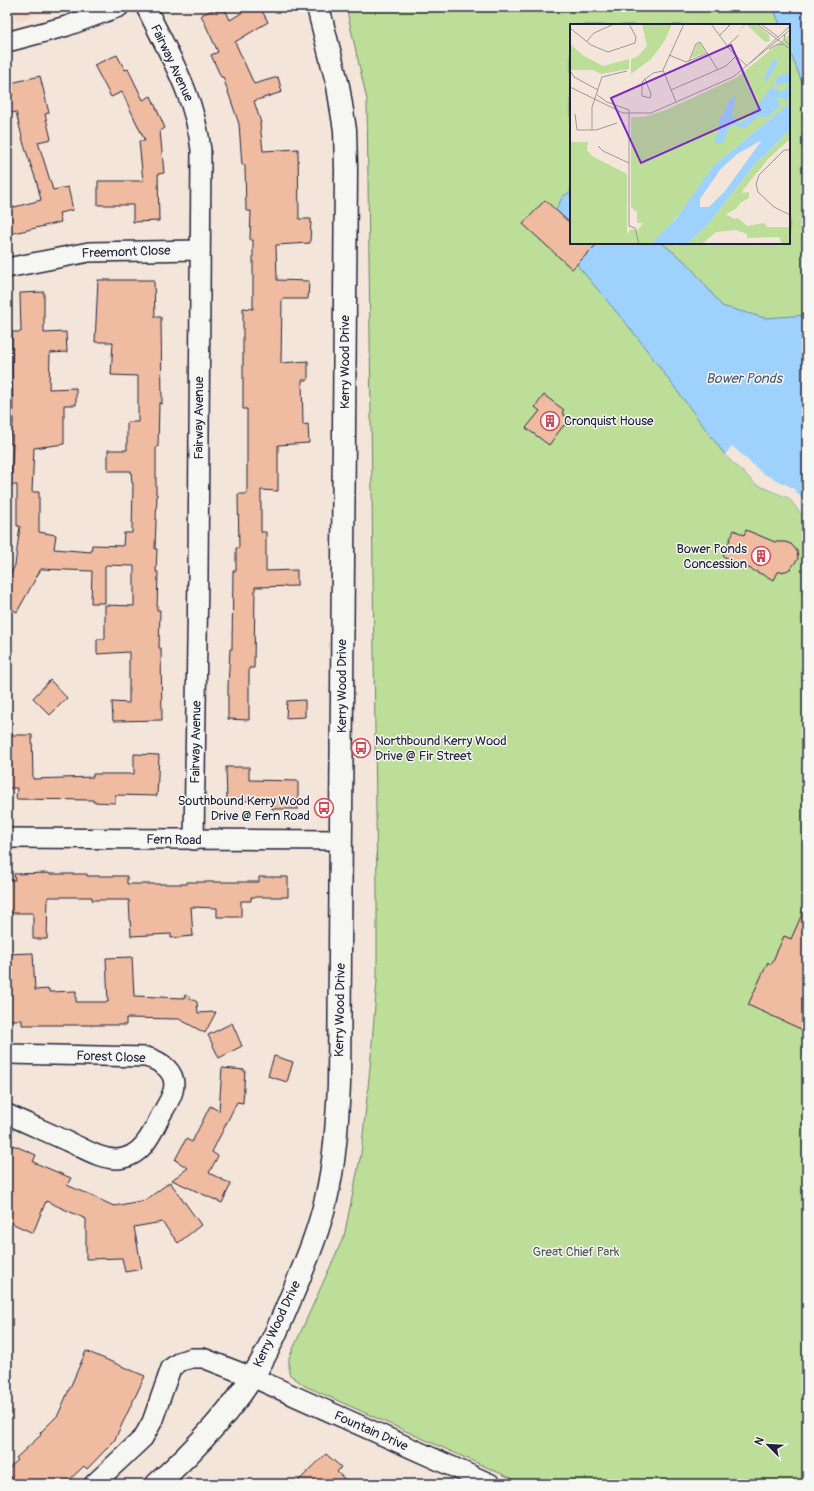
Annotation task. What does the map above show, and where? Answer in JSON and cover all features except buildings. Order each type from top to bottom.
[{"type":"street","points":[[7,42],[67,26],[119,7]]},
{"type":"street","name":"Fairway Avenue","points":[[146,7],[188,94],[199,132],[201,167],[198,576],[194,840]]},
{"type":"street","name":"Kerry Wood Drive","points":[[157,1484],[207,1434],[229,1408],[264,1358],[315,1237],[326,1198],[335,1148],[339,1085],[346,168],[345,130],[338,86],[318,7]]},
{"type":"street","name":"Freemont Close","points":[[7,268],[89,252],[200,250]]},
{"type":"street","name":"Fern Road","points":[[7,838],[341,840]]},
{"type":"street","name":"Forest Close","points":[[7,1054],[146,1057],[162,1063],[172,1075],[174,1082],[173,1090],[152,1134],[140,1150],[132,1156],[123,1158],[116,1159],[99,1156],[7,1114]]},
{"type":"street","name":"Fountain Drive","points":[[94,1484],[142,1438],[152,1422],[171,1368],[181,1361],[192,1358],[203,1358],[252,1377],[491,1484]]},
{"type":"shaded area","points":[[11,7],[62,7],[17,21]]},
{"type":"green space","name":"Great Chief Park","points":[[346,7],[807,7],[807,1484],[524,1484],[305,1386],[289,1374],[289,1358],[344,1236],[361,1154],[377,980],[367,100]]},
{"type":"water","points":[[773,7],[807,7],[807,91],[790,52],[790,24],[780,24]]},
{"type":"water","name":"Bower Ponds","points":[[570,192],[570,244],[663,244],[688,264],[722,306],[765,318],[807,315],[807,521],[789,498],[756,484],[725,455],[634,333],[558,242],[554,213],[563,196]]},
{"type":"pier","points":[[732,446],[762,473],[793,488],[807,505],[807,521],[789,498],[756,484],[725,455]]},
{"type":"place","name":"Cronquist House","points":[[550,421]]},
{"type":"place","name":"Bower Ponds Concession","points":[[761,556]]},
{"type":"place","name":"Northbound Kerry Wood Drive @ Fir Street","points":[[361,748]]},
{"type":"place","name":"Southbound Kerry Wood Drive @ Fern Road","points":[[324,808]]}]
